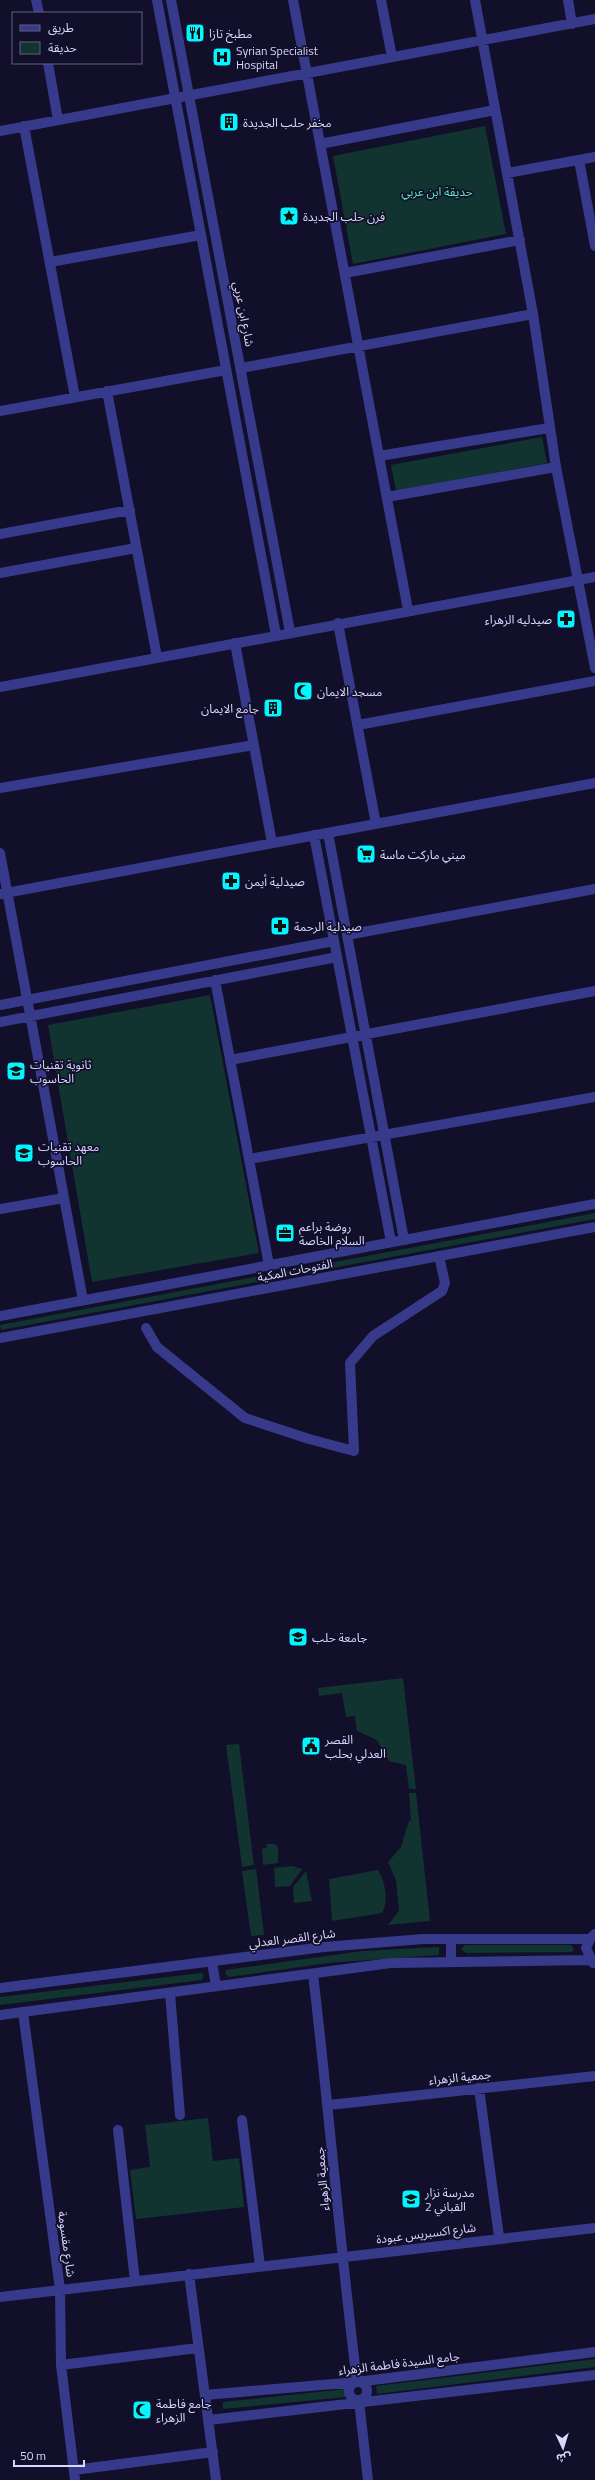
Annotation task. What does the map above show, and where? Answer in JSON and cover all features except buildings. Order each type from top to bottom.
[{"type":"street","points":[[36,0],[39,12]]},
{"type":"street","points":[[157,0],[276,635]]},
{"type":"street","name":"شارع ابن عربي","points":[[171,0],[290,632]]},
{"type":"street","points":[[293,0],[408,610]]},
{"type":"street","points":[[381,0],[392,57]]},
{"type":"street","points":[[475,0],[533,314],[556,467],[595,668]]},
{"type":"street","points":[[568,0],[572,24]]},
{"type":"street","points":[[0,131],[595,19]]},
{"type":"street","points":[[48,64],[58,120]]},
{"type":"street","points":[[320,144],[495,110]]},
{"type":"street","points":[[24,126],[75,397]]},
{"type":"street","points":[[507,173],[595,157]]},
{"type":"street","points":[[579,160],[595,246]]},
{"type":"street","points":[[50,262],[201,235]]},
{"type":"street","points":[[345,273],[520,240]]},
{"type":"street","points":[[241,368],[533,314]]},
{"type":"street","points":[[0,411],[226,370]]},
{"type":"street","points":[[108,391],[136,548],[158,657]]},
{"type":"street","points":[[379,456],[549,428]]},
{"type":"street","points":[[242,454],[256,451]]},
{"type":"street","points":[[387,497],[556,467]]},
{"type":"street","points":[[0,534],[130,510]]},
{"type":"street","points":[[0,573],[136,548]]},
{"type":"street","points":[[0,687],[408,610],[595,577]]},
{"type":"street","points":[[338,623],[376,824]]},
{"type":"street","points":[[235,643],[272,843]]},
{"type":"street","points":[[358,725],[595,681]]},
{"type":"street","points":[[0,788],[254,745]]},
{"type":"street","points":[[4,893],[595,783]]},
{"type":"street","points":[[328,833],[404,1240]]},
{"type":"street","points":[[314,835],[391,1242]]},
{"type":"street","points":[[0,853],[4,893],[27,1000],[83,1300]]},
{"type":"street","points":[[347,935],[595,889]]},
{"type":"street","points":[[0,1005],[334,941]]},
{"type":"street","points":[[0,1022],[337,957]]},
{"type":"street","points":[[215,980],[269,1265]]},
{"type":"street","points":[[230,1060],[595,991]]},
{"type":"street","points":[[249,1159],[595,1097]]},
{"type":"street","points":[[0,1210],[64,1198]]},
{"type":"street","points":[[0,1316],[595,1204]]},
{"type":"street","name":"الفتوحات المكية","points":[[0,1338],[595,1227]]},
{"type":"street","points":[[146,1328],[157,1347],[244,1418],[308,1439],[354,1451],[350,1363],[373,1336],[442,1291],[445,1283],[440,1256]]},
{"type":"street","points":[[0,2015],[391,1963],[452,1961],[592,1962],[586,1948],[592,1936]]},
{"type":"street","name":"شارع القصر العدلي","points":[[0,1988],[212,1962],[324,1946],[451,1939],[592,1936]]},
{"type":"street","points":[[451,1939],[452,1961]]},
{"type":"street","points":[[212,1962],[216,1986]]},
{"type":"street","name":"جمعية الزهواء","points":[[313,1974],[329,2105],[341,2256],[357,2382]]},
{"type":"street","points":[[170,1993],[180,2115]]},
{"type":"street","name":"شارع مقسومة","points":[[23,2012],[60,2290],[61,2365],[75,2480]]},
{"type":"street","name":"جمعية الزهراء","points":[[329,2105],[595,2076]]},
{"type":"street","points":[[479,2088],[499,2237]]},
{"type":"street","points":[[242,2120],[260,2266]]},
{"type":"street","points":[[118,2130],[135,2280]]},
{"type":"street","name":"شارع اكسبريس عبودة","points":[[0,2297],[499,2237],[595,2228]]},
{"type":"street","points":[[189,2274],[216,2480]]},
{"type":"street","points":[[61,2365],[198,2348]]},
{"type":"street","name":"جامع السيدة فاطمة الزهراء","points":[[205,2395],[357,2382],[595,2352]]},
{"type":"street","points":[[209,2420],[359,2401],[595,2375]]},
{"type":"street","points":[[357,2382],[351,2385],[349,2391],[351,2397],[359,2401]]},
{"type":"street","points":[[359,2401],[368,2480]]},
{"type":"street","points":[[74,2470],[213,2452]]},
{"type":"green space","name":"حديقة ابن عربي","points":[[485,126],[506,234],[353,264],[333,156]]},
{"type":"green space","points":[[542,437],[547,463],[396,491],[391,465]]},
{"type":"green space","points":[[210,995],[259,1253],[92,1282],[48,1025]]},
{"type":"green space","points":[[595,1213],[595,1219],[1,1330],[0,1325]]},
{"type":"green space","points":[[403,1678],[416,1789],[409,1789],[406,1765],[389,1761],[377,1740],[357,1731],[355,1716],[346,1717],[342,1693],[319,1696],[318,1688]]},
{"type":"green space","points":[[239,1744],[254,1865],[242,1867],[226,1745]]},
{"type":"green space","points":[[409,1793],[416,1793],[430,1921],[388,1925],[399,1911],[396,1880],[388,1862],[401,1847],[409,1821],[411,1820]]},
{"type":"green space","points":[[266,1844],[275,1844],[278,1848],[278,1863],[263,1865],[262,1849],[267,1848]]},
{"type":"green space","points":[[292,1866],[302,1869],[290,1886],[275,1887],[274,1868]]},
{"type":"green space","points":[[256,1869],[264,1935],[251,1936],[242,1871]]},
{"type":"green space","points":[[378,1870],[383,1880],[386,1897],[382,1913],[332,1921],[329,1879]]},
{"type":"green space","points":[[306,1871],[312,1901],[294,1903],[293,1887]]},
{"type":"green space","points":[[465,1945],[571,1945],[574,1949],[572,1952],[466,1953],[461,1949]]},
{"type":"green space","points":[[439,1947],[439,1955],[328,1963],[229,1977],[225,1974],[226,1970],[363,1951]]},
{"type":"green space","points":[[201,1973],[204,1975],[202,1980],[0,2005],[0,1997]]},
{"type":"green space","points":[[208,2118],[213,2161],[239,2158],[244,2207],[136,2219],[130,2170],[150,2167],[145,2125]]},
{"type":"green space","points":[[595,2359],[595,2367],[377,2394],[376,2386]]},
{"type":"green space","points":[[345,2389],[346,2397],[223,2409],[223,2402]]},
{"type":"place","name":"مطبخ تازا","points":[[195,33]]},
{"type":"place","name":"Syrian Specialist Hospital","points":[[222,57]]},
{"type":"place","name":"مخفر حلب الجديدة","points":[[229,122]]},
{"type":"place","name":"فرن حلب الجديدة","points":[[289,216]]},
{"type":"place","name":"صيدليه الزهراء","points":[[566,619]]},
{"type":"place","name":"مسجد الايمان","points":[[303,691]]},
{"type":"place","name":"جامع الايمان","points":[[273,708]]},
{"type":"place","name":"ميني ماركت ماسة","points":[[366,854]]},
{"type":"place","name":"صيدلية أيمن","points":[[231,881]]},
{"type":"place","name":"صيدلية الرحمة","points":[[280,926]]},
{"type":"place","name":"ثانوية تقنيات الحاسوب","points":[[16,1071]]},
{"type":"place","name":"معهد تقنيات الحاسوب","points":[[24,1153]]},
{"type":"place","name":"روضة براعم السلام الخاصة","points":[[285,1233]]},
{"type":"place","name":"جامعة حلب","points":[[298,1637]]},
{"type":"place","name":"القصر العدلي بحلب","points":[[311,1746]]},
{"type":"place","name":"مدرسة نزار القباني 2","points":[[411,2199]]},
{"type":"place","name":"جامع فاطمة الزهراء","points":[[142,2410]]}]
